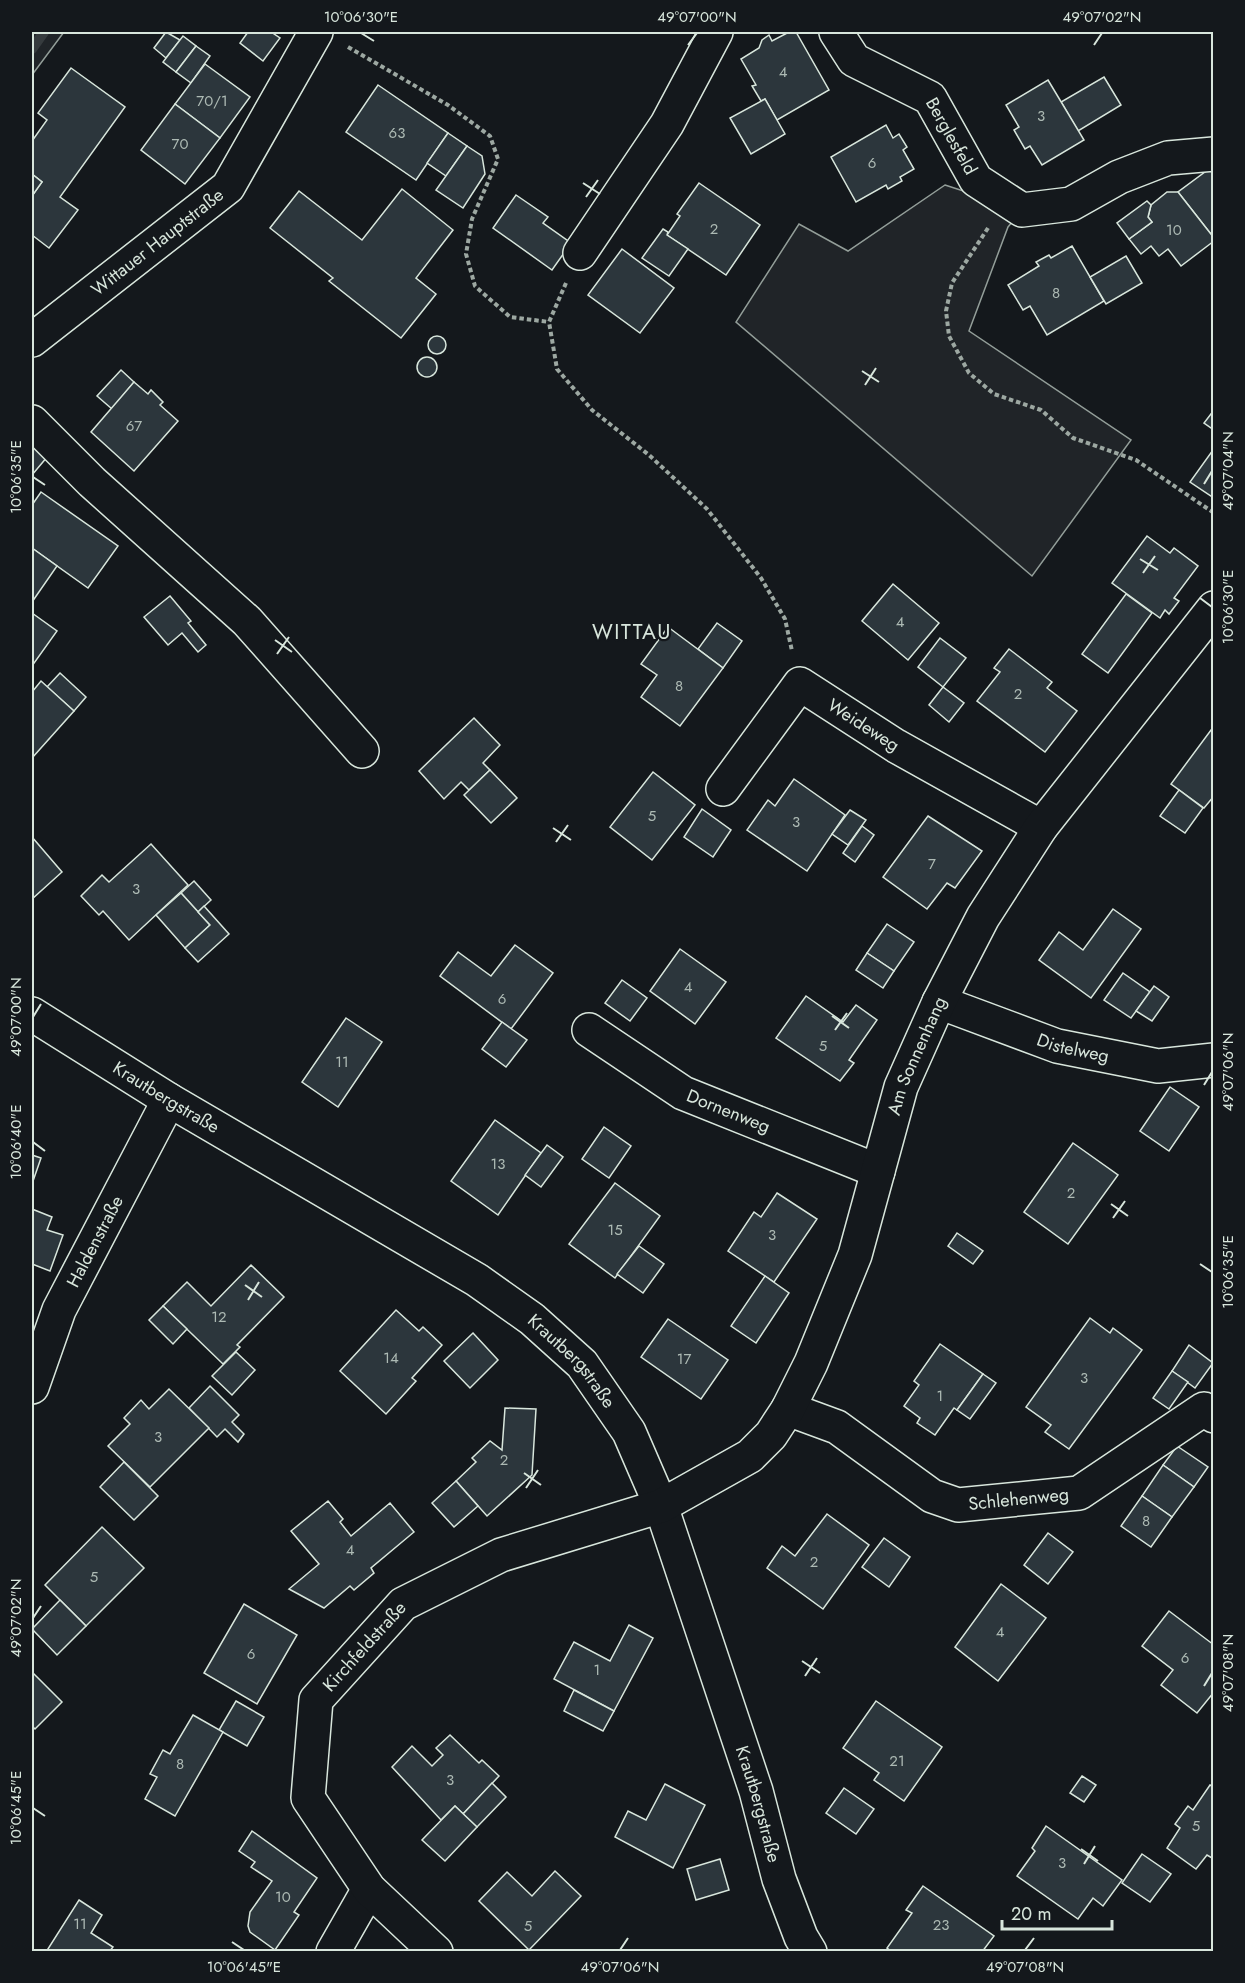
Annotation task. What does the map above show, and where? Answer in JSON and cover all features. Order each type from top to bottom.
[{"type":"street","points":[[580,253],[667,124],[716,32]]},
{"type":"street","name":"Berglesfeld","points":[[836,32],[854,60],[930,98],[976,180],[1022,210],[1071,204],[1119,177],[1168,158],[1214,154]]},
{"type":"street","name":"Wittauer Hauptstraße","points":[[32,340],[228,187],[328,37]]},
{"type":"street","points":[[32,422],[92,482],[247,621],[362,751]]},
{"type":"street","name":"Am Sonnenhang","points":[[661,1506],[750,1455],[771,1435],[788,1408],[811,1363],[855,1255],[900,1087],[939,1002],[983,917],[1041,827],[1211,616]]},
{"type":"street","points":[[723,789],[800,684]]},
{"type":"street","name":"Weideweg","points":[[800,684],[896,746],[1041,827]]},
{"type":"street","name":"Distelweg","points":[[939,1002],[1057,1046],[1158,1065],[1214,1060]]},
{"type":"street","name":"Krautbergstraße","points":[[32,1014],[169,1100],[477,1280],[532,1319],[582,1364],[629,1432],[661,1506],[756,1791],[779,1879],[801,1937],[810,1952]]},
{"type":"street","name":"Dornenweg","points":[[589,1030],[683,1093],[878,1171]]},
{"type":"street","name":"Haldenstraße","points":[[32,1387],[59,1310],[169,1100]]},
{"type":"street","name":"Schlehenweg","points":[[788,1408],[837,1427],[932,1496],[958,1505],[1079,1493],[1204,1409],[1214,1416]]},
{"type":"street","name":"Kirchfeldstraße","points":[[436,1952],[369,1889],[309,1798],[316,1700],[403,1604],[501,1555],[661,1506]]},
{"type":"street","points":[[333,1952],[369,1889]]},
{"type":"path","points":[[328,37],[448,105],[490,136],[498,159],[472,219],[466,254],[475,286],[510,317],[549,322]]},
{"type":"path","points":[[1005,199],[952,283],[946,311],[949,336],[969,374],[994,394],[1041,410],[1073,438],[1136,460],[1214,513]]},
{"type":"path","points":[[580,253],[549,322],[557,369],[592,410],[649,455],[707,509],[760,578],[785,619],[800,684]]},
{"type":"shaded area","points":[[32,32],[64,32],[32,75]]},
{"type":"shaded area","points":[[945,185],[1022,210],[1008,227],[969,331],[1131,440],[1032,576],[736,322],[799,224],[848,251]]},
{"type":"building","points":[[166,32],[180,40],[166,58],[154,48]]},
{"type":"building","points":[[248,32],[271,32],[280,38],[263,61],[240,43]]},
{"type":"building","points":[[789,32],[796,32],[829,90],[777,120],[765,99],[761,101],[752,86],[756,85],[741,59],[759,48],[762,40],[769,35],[772,41]]},
{"type":"building","points":[[183,36],[196,46],[176,72],[163,62]]},
{"type":"building","points":[[196,46],[210,56],[191,83],[176,72]]},
{"type":"building","points":[[205,64],[250,97],[220,138],[175,104]]},
{"type":"building","points":[[71,68],[125,107],[60,197],[78,210],[49,248],[32,235],[32,196],[42,182],[32,174],[32,141],[47,120],[38,113]]},
{"type":"building","points":[[1104,77],[1121,105],[1078,131],[1061,102]]},
{"type":"building","points":[[1048,80],[1084,140],[1042,165],[1030,146],[1025,149],[1014,130],[1019,127],[1006,105]]},
{"type":"building","points":[[378,85],[448,133],[416,180],[346,132]]},
{"type":"building","points":[[765,99],[785,134],[751,154],[730,118]]},
{"type":"building","points":[[175,104],[220,138],[185,184],[141,150]]},
{"type":"building","points":[[886,125],[893,138],[899,134],[907,147],[903,150],[914,169],[900,177],[902,181],[888,189],[886,185],[856,202],[831,157]]},
{"type":"building","points":[[448,133],[467,146],[446,176],[427,163]]},
{"type":"building","points":[[467,146],[482,156],[485,174],[463,208],[436,190]]},
{"type":"building","points":[[1209,169],[1214,175],[1214,238],[1178,192]]},
{"type":"building","points":[[32,174],[42,182],[32,196]]},
{"type":"building","points":[[699,183],[760,225],[726,275],[667,235],[680,216],[677,214]]},
{"type":"building","points":[[402,189],[453,230],[416,278],[436,294],[401,338],[329,281],[333,278],[270,228],[299,191],[362,240]]},
{"type":"building","points":[[1167,192],[1178,192],[1214,238],[1214,241],[1181,266],[1168,249],[1159,256],[1151,246],[1141,254],[1129,239],[1152,222],[1148,217],[1151,205]]},
{"type":"building","points":[[516,195],[548,217],[543,223],[571,243],[552,270],[493,228]]},
{"type":"building","points":[[1147,201],[1151,205],[1148,217],[1152,222],[1129,239],[1117,223]]},
{"type":"building","points":[[663,229],[668,232],[667,235],[688,249],[669,276],[642,258]]},
{"type":"building","points":[[1072,246],[1104,301],[1047,335],[1030,306],[1023,310],[1008,285],[1039,266],[1036,262],[1049,255],[1051,258]]},
{"type":"building","points":[[622,249],[674,288],[640,333],[588,295]]},
{"type":"building","points":[[1126,256],[1142,283],[1106,304],[1090,277]]},
{"type":"building","points":[[433,336],[441,336],[446,341],[444,352],[433,354],[428,349],[428,341]]},
{"type":"building","points":[[427,357],[434,360],[437,367],[434,374],[427,377],[420,374],[417,367],[420,360]]},
{"type":"building","points":[[121,370],[134,382],[112,409],[97,396]]},
{"type":"building","points":[[134,382],[148,394],[151,390],[163,402],[160,405],[178,421],[134,471],[91,432]]},
{"type":"building","points":[[1214,410],[1214,430],[1204,423]]},
{"type":"building","points":[[32,432],[53,450],[32,475]]},
{"type":"building","points":[[1214,450],[1214,498],[1190,482]]},
{"type":"building","points":[[41,492],[118,546],[88,588],[32,548],[32,505]]},
{"type":"building","points":[[1147,536],[1170,553],[1174,548],[1198,566],[1174,598],[1179,601],[1169,614],[1165,610],[1160,618],[1112,583]]},
{"type":"building","points":[[32,548],[57,566],[32,602]]},
{"type":"building","points":[[893,584],[939,623],[908,660],[862,621]]},
{"type":"building","points":[[1126,594],[1152,613],[1108,673],[1082,654]]},
{"type":"building","points":[[170,596],[191,621],[188,623],[206,645],[198,652],[182,633],[168,645],[144,617]]},
{"type":"building","points":[[32,613],[57,631],[32,666]]},
{"type":"building","points":[[717,623],[742,641],[723,668],[698,649]]},
{"type":"building","points":[[668,627],[723,668],[680,726],[641,697],[657,675],[641,664]]},
{"type":"building","points":[[940,638],[966,658],[943,687],[918,667]]},
{"type":"building","points":[[1009,649],[1052,682],[1047,688],[1077,711],[1045,752],[977,701],[1000,672],[994,668]]},
{"type":"building","points":[[60,673],[86,697],[74,711],[47,687]]},
{"type":"building","points":[[41,681],[74,711],[32,758],[32,692]]},
{"type":"building","points":[[943,687],[964,703],[949,722],[929,705]]},
{"type":"building","points":[[474,718],[500,745],[483,763],[490,770],[469,790],[461,782],[444,799],[419,771]]},
{"type":"building","points":[[1214,726],[1214,796],[1204,808],[1171,784]]},
{"type":"building","points":[[490,770],[517,798],[491,823],[464,795]]},
{"type":"building","points":[[653,772],[695,805],[652,860],[610,827]]},
{"type":"building","points":[[794,779],[845,815],[807,871],[747,830],[768,800],[775,806]]},
{"type":"building","points":[[1179,790],[1203,808],[1185,833],[1160,816]]},
{"type":"building","points":[[702,809],[731,830],[713,857],[684,837]]},
{"type":"building","points":[[850,810],[866,820],[848,845],[832,834]]},
{"type":"building","points":[[928,816],[982,851],[955,888],[947,883],[927,909],[883,877]]},
{"type":"building","points":[[862,826],[874,835],[855,862],[843,853]]},
{"type":"building","points":[[32,837],[62,872],[32,899]]},
{"type":"building","points":[[151,844],[188,885],[129,940],[103,911],[99,915],[81,896],[102,875],[109,882]]},
{"type":"building","points":[[194,881],[211,900],[198,912],[181,893]]},
{"type":"building","points":[[181,893],[210,925],[185,948],[156,915]]},
{"type":"building","points":[[204,906],[229,934],[198,962],[185,948],[210,925],[198,912]]},
{"type":"building","points":[[1113,909],[1141,929],[1091,998],[1039,960],[1059,932],[1083,950]]},
{"type":"building","points":[[887,924],[914,942],[894,971],[867,953]]},
{"type":"building","points":[[515,945],[553,973],[511,1029],[440,976],[458,952],[491,976]]},
{"type":"building","points":[[680,949],[726,982],[695,1024],[650,991]]},
{"type":"building","points":[[867,953],[894,971],[883,988],[856,970]]},
{"type":"building","points":[[1123,973],[1150,992],[1131,1018],[1104,1000]]},
{"type":"building","points":[[622,980],[647,998],[630,1021],[605,1003]]},
{"type":"building","points":[[1154,986],[1169,997],[1152,1021],[1136,1011]]},
{"type":"building","points":[[806,996],[843,1022],[856,1005],[877,1020],[849,1060],[854,1063],[840,1081],[776,1038]]},
{"type":"building","points":[[346,1018],[382,1042],[338,1107],[302,1082]]},
{"type":"building","points":[[502,1022],[527,1040],[506,1067],[482,1049]]},
{"type":"building","points":[[1170,1087],[1199,1107],[1169,1151],[1140,1131]]},
{"type":"building","points":[[495,1120],[541,1153],[498,1215],[451,1181]]},
{"type":"building","points":[[604,1127],[631,1146],[609,1178],[582,1159]]},
{"type":"building","points":[[1073,1143],[1118,1175],[1068,1244],[1024,1212]]},
{"type":"building","points":[[547,1145],[563,1157],[541,1187],[525,1175]]},
{"type":"building","points":[[32,1155],[41,1158],[32,1184]]},
{"type":"building","points":[[615,1183],[660,1216],[615,1278],[569,1244]]},
{"type":"building","points":[[777,1193],[817,1219],[774,1282],[728,1251],[754,1212],[761,1217]]},
{"type":"building","points":[[32,1209],[52,1217],[47,1230],[63,1235],[50,1271],[32,1264]]},
{"type":"building","points":[[957,1233],[983,1251],[973,1264],[948,1246]]},
{"type":"building","points":[[639,1246],[664,1264],[643,1293],[617,1274]]},
{"type":"building","points":[[251,1265],[284,1297],[237,1345],[240,1347],[223,1364],[163,1306],[187,1282],[211,1306]]},
{"type":"building","points":[[765,1276],[789,1293],[756,1343],[731,1326]]},
{"type":"building","points":[[163,1306],[187,1329],[173,1344],[149,1320]]},
{"type":"building","points":[[396,1310],[419,1331],[423,1327],[442,1345],[412,1378],[416,1381],[386,1414],[340,1371]]},
{"type":"building","points":[[1090,1318],[1110,1333],[1113,1328],[1142,1350],[1069,1449],[1045,1432],[1051,1425],[1026,1407]]},
{"type":"building","points":[[668,1319],[728,1360],[701,1399],[641,1357]]},
{"type":"building","points":[[473,1333],[498,1360],[470,1388],[444,1361]]},
{"type":"building","points":[[940,1344],[983,1374],[957,1410],[954,1408],[935,1435],[917,1423],[920,1418],[904,1406],[919,1385],[914,1381]]},
{"type":"building","points":[[1189,1345],[1213,1363],[1195,1388],[1172,1371]]},
{"type":"building","points":[[236,1352],[255,1370],[232,1395],[212,1376]]},
{"type":"building","points":[[1172,1371],[1188,1382],[1169,1409],[1153,1398]]},
{"type":"building","points":[[983,1374],[996,1383],[970,1419],[957,1410]]},
{"type":"building","points":[[210,1386],[239,1415],[232,1422],[244,1434],[238,1442],[225,1429],[217,1437],[189,1408]]},
{"type":"building","points":[[169,1389],[209,1428],[150,1487],[108,1446],[130,1424],[124,1418],[141,1400],[149,1409]]},
{"type":"building","points":[[505,1408],[536,1409],[532,1475],[487,1516],[456,1481],[476,1462],[472,1458],[490,1441],[502,1450]]},
{"type":"building","points":[[1177,1446],[1208,1467],[1194,1487],[1163,1465]]},
{"type":"building","points":[[124,1462],[158,1496],[134,1520],[100,1487]]},
{"type":"building","points":[[1163,1465],[1194,1487],[1172,1517],[1142,1496]]},
{"type":"building","points":[[456,1481],[478,1506],[454,1527],[432,1503]]},
{"type":"building","points":[[1142,1496],[1172,1517],[1151,1547],[1121,1526]]},
{"type":"building","points":[[328,1501],[343,1519],[340,1522],[351,1536],[390,1503],[414,1532],[371,1568],[374,1573],[354,1590],[350,1586],[324,1608],[289,1589],[319,1564],[291,1531]]},
{"type":"building","points":[[827,1514],[869,1545],[823,1609],[767,1568],[782,1546],[795,1556]]},
{"type":"building","points":[[102,1527],[144,1568],[86,1626],[45,1585]]},
{"type":"building","points":[[1048,1533],[1073,1552],[1048,1584],[1024,1565]]},
{"type":"building","points":[[884,1538],[910,1557],[889,1587],[862,1567]]},
{"type":"building","points":[[1001,1584],[1046,1618],[998,1681],[955,1647]]},
{"type":"building","points":[[60,1600],[86,1626],[57,1655],[32,1629]]},
{"type":"building","points":[[244,1604],[297,1635],[257,1704],[204,1673]]},
{"type":"building","points":[[1169,1611],[1214,1645],[1214,1692],[1197,1713],[1161,1685],[1173,1670],[1142,1646]]},
{"type":"building","points":[[629,1625],[653,1638],[614,1711],[554,1679],[574,1642],[610,1661]]},
{"type":"building","points":[[32,1672],[62,1702],[35,1729],[32,1726]]},
{"type":"building","points":[[574,1690],[614,1711],[603,1731],[564,1711]]},
{"type":"building","points":[[236,1701],[264,1717],[247,1746],[219,1730]]},
{"type":"building","points":[[876,1701],[942,1747],[904,1801],[874,1780],[879,1773],[843,1748]]},
{"type":"building","points":[[193,1715],[223,1732],[175,1816],[145,1799],[157,1777],[150,1774],[163,1750],[170,1754]]},
{"type":"building","points":[[450,1735],[479,1763],[482,1760],[499,1776],[463,1814],[455,1806],[441,1820],[392,1767],[412,1746],[432,1766],[443,1755],[436,1748]]},
{"type":"building","points":[[1082,1776],[1096,1785],[1084,1802],[1070,1793]]},
{"type":"building","points":[[492,1783],[506,1797],[477,1827],[463,1814]]},
{"type":"building","points":[[665,1784],[705,1805],[673,1868],[615,1837],[628,1811],[646,1820]]},
{"type":"building","points":[[1210,1785],[1214,1787],[1214,1855],[1212,1858],[1207,1855],[1196,1869],[1167,1848],[1180,1828],[1175,1824],[1188,1806],[1193,1810]]},
{"type":"building","points":[[844,1788],[874,1809],[856,1834],[826,1813]]},
{"type":"building","points":[[455,1806],[477,1827],[445,1861],[422,1840]]},
{"type":"building","points":[[1046,1826],[1122,1880],[1103,1906],[1093,1898],[1078,1919],[1017,1876],[1035,1851],[1032,1848]]},
{"type":"building","points":[[252,1831],[317,1878],[294,1912],[299,1915],[275,1950],[250,1932],[248,1926],[250,1912],[272,1881],[251,1867],[255,1862],[239,1851]]},
{"type":"building","points":[[1142,1854],[1171,1874],[1150,1902],[1122,1883]]},
{"type":"building","points":[[720,1859],[729,1890],[696,1900],[687,1869]]},
{"type":"building","points":[[555,1871],[581,1896],[529,1950],[479,1901],[507,1872],[532,1896]]},
{"type":"building","points":[[923,1886],[994,1936],[982,1952],[892,1952],[887,1948],[912,1913],[906,1910]]},
{"type":"building","points":[[79,1900],[102,1915],[91,1933],[113,1947],[109,1952],[46,1952]]},
{"type":"waterway","points":[[32,49],[44,32]]},
{"type":"district","name":"WITTAU","points":[[632,632]]}]
